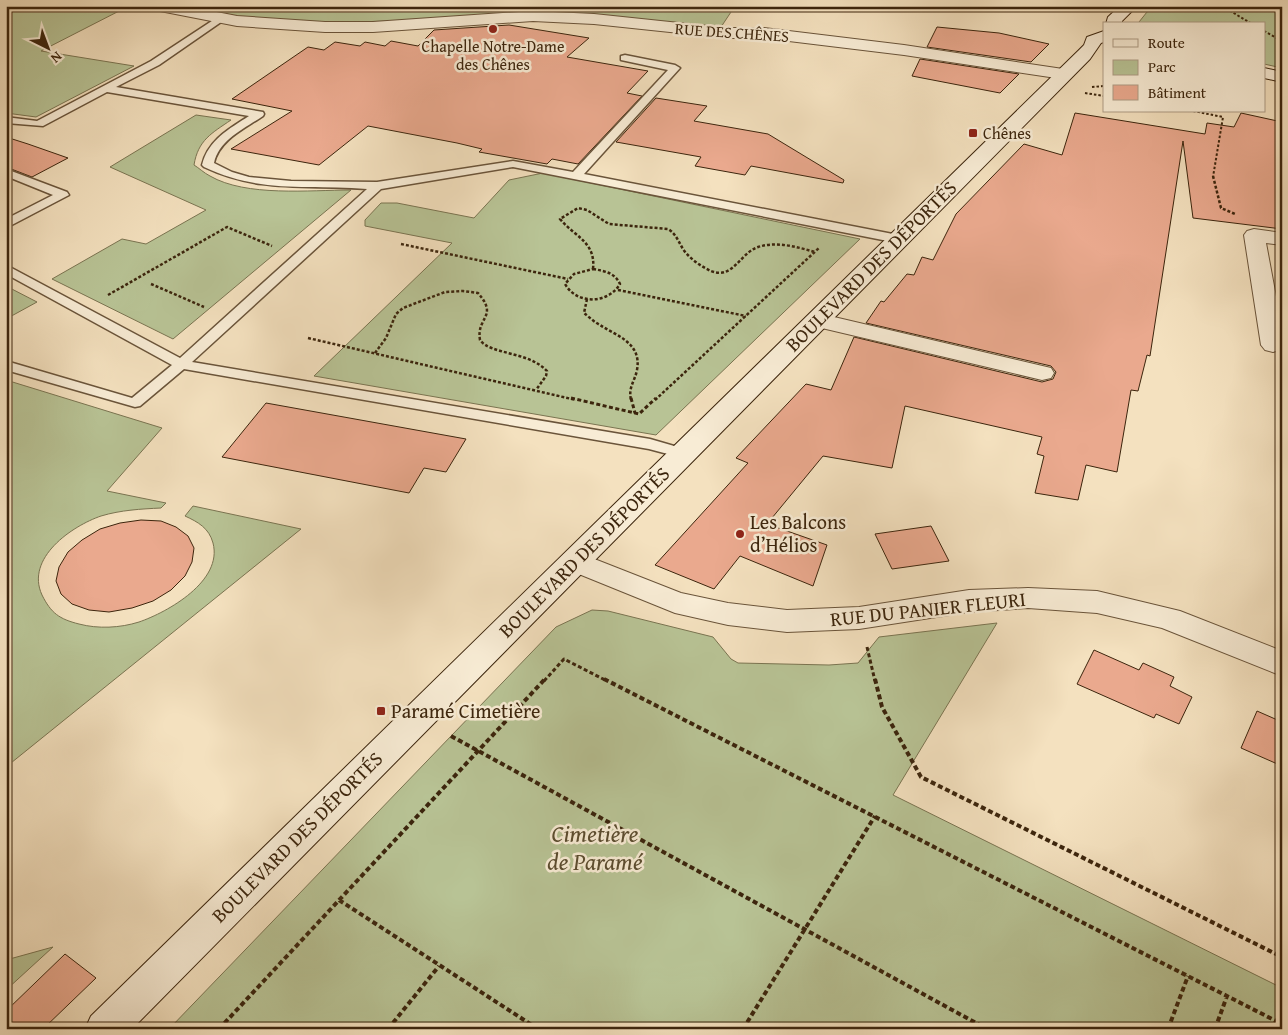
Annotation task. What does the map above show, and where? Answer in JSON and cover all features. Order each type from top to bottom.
[{"type":"street","name":"RUE DES CHÊNES","points":[[160,6],[221,18],[278,25],[372,27],[533,16],[594,19],[728,33],[764,33],[894,49],[1063,74]]},
{"type":"street","points":[[1114,22],[1129,6]]},
{"type":"street","points":[[1063,74],[1100,51]]},
{"type":"street","points":[[1266,73],[1282,77]]},
{"type":"street","name":"BOULEVARD DES DÉPORTÉS","points":[[105,1029],[1063,74]]},
{"type":"street","points":[[1274,345],[1254,235],[1282,239]]},
{"type":"street","points":[[816,320],[1042,373]]},
{"type":"street","name":"RUE DU PANIER FLEURI","points":[[574,561],[675,602],[728,614],[787,621],[859,618],[969,601],[1018,598],[1097,602],[1169,619],[1282,664]]},
{"type":"lane","points":[[6,120],[39,124],[155,63],[221,18]]},
{"type":"lane","points":[[576,176],[674,68],[625,58]]},
{"type":"lane","points":[[107,89],[259,114],[218,143],[209,156],[208,165],[223,174],[258,183],[286,185],[353,183],[377,186],[513,164],[898,239]]},
{"type":"lane","points":[[6,172],[63,195],[6,224]]},
{"type":"lane","points":[[6,365],[135,403],[181,364],[377,186]]},
{"type":"lane","points":[[6,269],[181,364],[650,444],[682,454]]},
{"type":"path","points":[[1222,6],[1249,22]]},
{"type":"path","points":[[1266,32],[1282,42]]},
{"type":"path","points":[[1199,112],[1223,116],[1213,177],[1221,208],[1253,221],[1254,235]]},
{"type":"path","points":[[593,270],[595,254],[590,246],[572,232],[560,219],[566,213],[578,208],[587,210],[609,224],[668,229],[676,233],[687,254],[710,271],[719,274],[729,272],[752,250],[772,245],[795,246],[815,252]]},
{"type":"path","points":[[81,310],[227,227],[278,248]]},
{"type":"path","points":[[400,244],[568,279]]},
{"type":"path","points":[[308,338],[639,414],[822,246]]},
{"type":"path","points":[[618,290],[620,284],[618,278],[613,274],[593,270],[574,274],[565,284],[567,290],[572,295],[587,299],[603,298],[618,290],[746,316]]},
{"type":"path","points":[[151,284],[208,309]]},
{"type":"path","points":[[375,354],[386,338],[396,314],[403,308],[452,290],[472,291],[483,297],[488,309],[478,334],[478,339],[488,347],[527,358],[544,366],[547,372],[546,376],[536,390]]},
{"type":"path","points":[[587,299],[584,313],[599,325],[626,339],[632,346],[638,363],[637,372],[629,390],[635,413]]},
{"type":"path","points":[[859,618],[882,707],[921,777],[1282,958]]},
{"type":"path","points":[[220,1029],[564,659],[1282,1024]]},
{"type":"path","points":[[418,717],[986,1029]]},
{"type":"path","points":[[743,1029],[875,816]]},
{"type":"path","points":[[339,900],[538,1029]]},
{"type":"path","points":[[388,1029],[439,966]]},
{"type":"path","points":[[1168,1029],[1188,976]]},
{"type":"path","points":[[1215,1029],[1227,996]]},
{"type":"green space","points":[[27,6],[106,6],[123,9],[41,51],[134,66],[36,117],[6,113],[6,14]]},
{"type":"green space","points":[[172,6],[735,6],[719,30],[589,16],[312,23],[214,14]]},
{"type":"green space","points":[[1159,6],[1282,6],[1282,68],[1266,64],[1266,22],[1139,22],[1147,12]]},
{"type":"green space","points":[[196,115],[231,120],[202,143],[196,156],[194,165],[210,176],[225,183],[260,190],[351,190],[173,339],[52,279],[122,239],[146,244],[206,210],[110,167]]},
{"type":"green space","points":[[543,173],[860,239],[656,435],[314,376],[452,243],[365,226],[365,220],[381,203],[397,203],[474,218],[509,180]]},
{"type":"green space","points":[[6,286],[37,302],[6,319]]},
{"type":"green space","points":[[6,380],[162,428],[107,491],[166,503],[161,508],[116,512],[89,521],[65,536],[54,545],[46,556],[40,568],[38,581],[45,601],[52,611],[61,617],[86,626],[124,626],[139,622],[164,611],[191,593],[210,570],[214,557],[213,543],[209,533],[199,523],[185,516],[193,506],[301,529],[6,767]]},
{"type":"green space","name":"Cimetière de Paramé","points":[[592,610],[608,611],[713,637],[731,659],[738,663],[829,665],[858,663],[879,637],[997,623],[893,795],[1282,988],[1282,1029],[169,1029],[556,627]]},
{"type":"green space","points":[[53,947],[6,990],[6,960]]},
{"type":"building","points":[[509,25],[589,38],[567,57],[648,71],[627,93],[642,96],[578,164],[552,159],[547,164],[479,152],[482,149],[368,126],[319,165],[231,149],[292,111],[232,99],[308,47],[324,50],[335,42],[360,46],[365,42],[385,46],[391,41],[418,46],[434,30]]},
{"type":"building","points":[[937,27],[999,33],[1049,44],[1031,62],[927,47]]},
{"type":"building","points":[[920,59],[1019,74],[1000,93],[912,76]]},
{"type":"building","points":[[656,98],[707,106],[694,121],[768,134],[844,180],[843,183],[751,166],[745,175],[695,166],[701,157],[616,142]]},
{"type":"building","points":[[1075,113],[1205,134],[1207,123],[1234,127],[1241,113],[1282,122],[1282,229],[1193,218],[1183,141],[1150,356],[1147,355],[1138,391],[1131,390],[1117,472],[1086,465],[1078,500],[1035,493],[1044,456],[1037,454],[1042,437],[905,406],[892,468],[823,456],[767,524],[827,545],[813,586],[740,556],[714,589],[655,565],[748,463],[736,458],[806,384],[831,390],[854,337],[1042,382],[1053,379],[1056,372],[1051,366],[866,323],[881,301],[884,302],[907,274],[914,275],[922,257],[933,260],[956,214],[1024,144],[1062,155]]},
{"type":"building","points":[[6,137],[68,158],[32,177],[6,167]]},
{"type":"building","points":[[266,403],[466,439],[446,472],[424,468],[409,493],[222,457]]},
{"type":"building","points":[[141,520],[161,521],[176,527],[188,536],[194,548],[192,562],[185,576],[171,590],[153,601],[132,608],[109,612],[89,610],[72,604],[61,594],[56,581],[59,567],[68,552],[82,540],[100,529],[120,523]]},
{"type":"building","points":[[931,526],[949,561],[892,569],[875,534]]},
{"type":"building","points":[[1094,650],[1139,670],[1143,663],[1174,677],[1170,686],[1192,697],[1179,724],[1156,714],[1154,718],[1077,684]]},
{"type":"building","points":[[1257,711],[1282,722],[1282,766],[1241,748]]},
{"type":"building","points":[[65,954],[96,978],[43,1029],[6,1029],[6,1011]]},
{"type":"place","name":"Chapelle Notre-Dame des Chênes","points":[[493,29]]},
{"type":"place","name":"Chênes","points":[[973,133]]},
{"type":"place","name":"Les Balcons d’Hélios","points":[[740,534]]},
{"type":"place","name":"Paramé Cimetière","points":[[381,711]]}]
